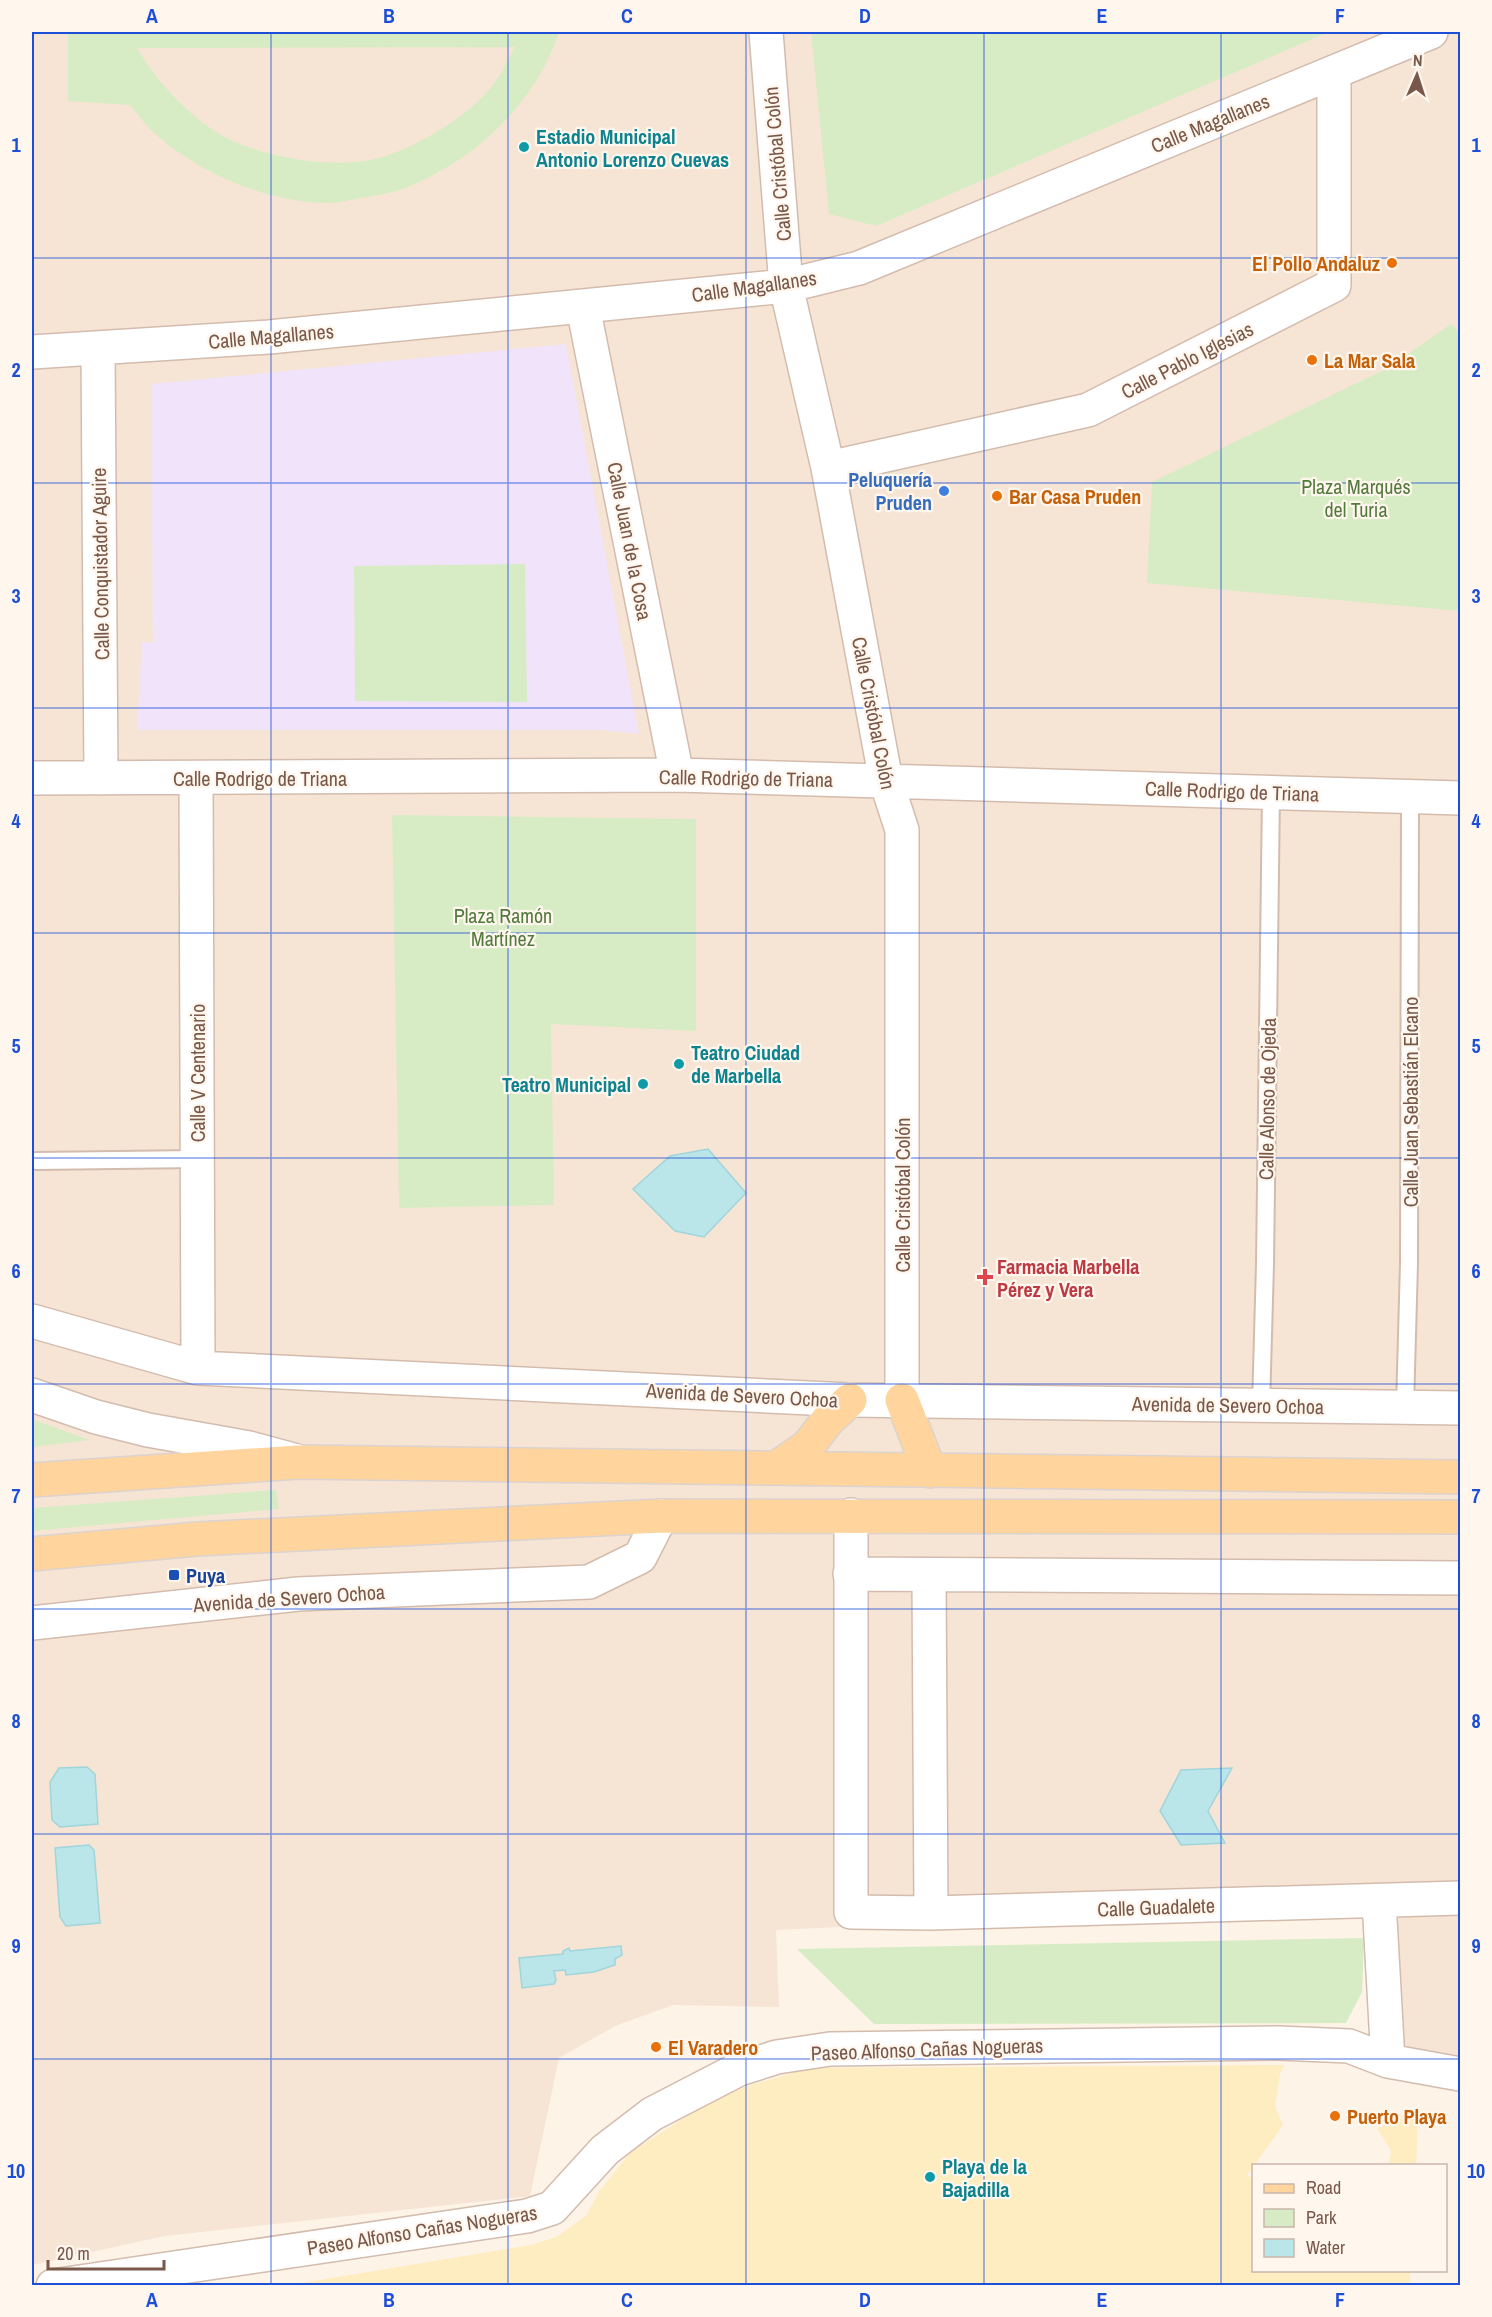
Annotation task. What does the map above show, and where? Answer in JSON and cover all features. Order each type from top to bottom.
[{"type":"main road","points":[[776,1468],[808,1446],[828,1420],[850,1400]]},
{"type":"main road","points":[[902,1400],[930,1471]]},
{"type":"main road","points":[[32,1480],[298,1462],[1461,1477]]},
{"type":"main road","points":[[32,1554],[196,1539],[661,1516],[1461,1517]]},
{"type":"street","name":"Calle Cristóbal Colón","points":[[766,32],[786,286],[828,468],[886,781],[902,830],[902,1400]]},
{"type":"street","name":"Calle Magallanes","points":[[32,352],[269,337],[786,286],[859,268],[1431,32]]},
{"type":"street","name":"Calle Pablo Iglesias","points":[[828,468],[1088,410],[1334,285],[1334,72]]},
{"type":"street","name":"Calle Juan de la Cosa","points":[[583,307],[676,775]]},
{"type":"street","name":"Calle Conquistador Aguire","points":[[98,349],[102,778]]},
{"type":"street","name":"Calle Rodrigo de Triana","points":[[32,778],[676,775],[1461,798]]},
{"type":"street","name":"Calle V Centenario","points":[[196,778],[198,1368]]},
{"type":"street","name":"Avenida de Severo Ochoa","points":[[32,1321],[198,1368],[850,1400],[1461,1408]]},
{"type":"street","points":[[32,1395],[117,1422],[249,1448],[298,1462]]},
{"type":"street","points":[[851,1515],[850,1574],[1461,1578]]},
{"type":"street","name":"Avenida de Severo Ochoa","points":[[32,1623],[298,1594],[589,1582],[640,1557],[661,1516]]},
{"type":"street","name":"Calle Guadalete","points":[[850,1574],[851,1912],[931,1913],[1461,1898]]},
{"type":"street","points":[[929,1576],[931,1913]]},
{"type":"street","points":[[1379,1900],[1388,2061]]},
{"type":"street","name":"Paseo Alfonso Cañas Nogueras","points":[[53,2286],[527,2216],[552,2208],[605,2150],[652,2114],[739,2069],[777,2057],[830,2049],[1279,2043],[1349,2046],[1388,2061],[1461,2074]]},
{"type":"lane","name":"Calle Alonso de Ojeda","points":[[1261,1406],[1271,792]]},
{"type":"lane","name":"Calle Juan Sebastián Elcano","points":[[1405,1407],[1409,1263],[1410,796]]},
{"type":"lane","points":[[36,1161],[197,1159]]},
{"type":"shaded area","points":[[32,32],[1460,32],[1460,2074],[1388,2061],[1379,1901],[776,1930],[779,2007],[673,2005],[615,2026],[559,2058],[530,2196],[165,2236],[32,2265]]},
{"type":"shaded area","points":[[566,344],[639,734],[602,730],[137,730],[142,642],[153,643],[151,384]]},
{"type":"green space","points":[[68,32],[559,32],[535,83],[519,105],[480,144],[457,161],[408,187],[340,202],[305,202],[281,198],[235,183],[192,161],[172,147],[151,130],[130,105],[68,101]],"holes":[[[515,47],[492,86],[471,108],[444,128],[386,156],[344,163],[320,162],[272,154],[228,138],[199,120],[179,102],[152,71],[137,48]]]},
{"type":"green space","points":[[811,32],[1329,32],[876,226],[829,214]]},
{"type":"green space","name":"Plaza Marqués del Turia","points":[[1451,324],[1460,333],[1460,611],[1147,583],[1152,482],[1388,368]]},
{"type":"green space","points":[[525,564],[527,702],[355,701],[354,566]]},
{"type":"green space","name":"Plaza Ramón Martínez","points":[[392,815],[696,819],[696,1031],[551,1024],[554,1205],[399,1208]]},
{"type":"green space","points":[[32,1419],[89,1440],[32,1447]]},
{"type":"green space","points":[[276,1490],[279,1509],[32,1531],[32,1508]]},
{"type":"green space","points":[[1364,1938],[1362,1992],[1346,2023],[874,2024],[797,1949]]},
{"type":"sand","name":"Playa de la Bajadilla","points":[[1284,2065],[1280,2074],[1275,2107],[1283,2125],[1255,2164],[1252,2164],[1247,2175],[1252,2178],[1252,2272],[1410,2272],[1410,2286],[283,2286],[531,2245],[556,2237],[586,2216],[600,2190],[630,2153],[704,2105],[745,2087],[809,2068]]},
{"type":"sand","points":[[1418,2113],[1416,2164],[1389,2164],[1391,2151],[1377,2128],[1401,2117]]},
{"type":"water","points":[[708,1149],[746,1193],[704,1237],[675,1231],[633,1189],[670,1156]]},
{"type":"water","points":[[87,1767],[95,1774],[98,1824],[60,1827],[52,1820],[50,1782],[59,1768]]},
{"type":"water","points":[[1232,1768],[1208,1811],[1225,1843],[1181,1845],[1160,1811],[1181,1770]]},
{"type":"water","points":[[89,1845],[94,1850],[100,1923],[66,1926],[60,1917],[55,1848]]},
{"type":"water","points":[[621,1946],[622,1955],[615,1959],[615,1965],[594,1972],[566,1975],[565,1970],[554,1971],[556,1980],[554,1984],[522,1988],[519,1958],[563,1954],[563,1951],[569,1948],[570,1951]]},
{"type":"place","name":"Estadio Municipal Antonio Lorenzo Cuevas","points":[[524,147]]},
{"type":"place","name":"El Pollo Andaluz","points":[[1392,263]]},
{"type":"place","name":"La Mar Sala","points":[[1312,360]]},
{"type":"place","name":"Peluquería Pruden","points":[[944,491]]},
{"type":"place","name":"Bar Casa Pruden","points":[[997,496]]},
{"type":"place","name":"Teatro Ciudad de Marbella","points":[[679,1064]]},
{"type":"place","name":"Teatro Municipal","points":[[643,1084]]},
{"type":"place","name":"Farmacia Marbella Pérez y Vera","points":[[985,1277]]},
{"type":"place","name":"Puya","points":[[174,1575]]},
{"type":"place","name":"El Varadero","points":[[656,2047]]},
{"type":"place","name":"Puerto Playa","points":[[1335,2116]]},
{"type":"place","name":"Playa de la Bajadilla","points":[[930,2177]]}]
